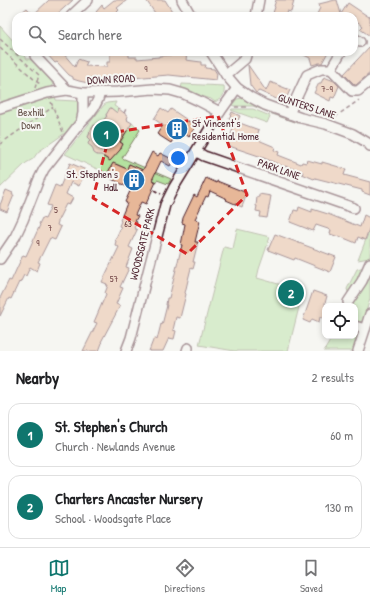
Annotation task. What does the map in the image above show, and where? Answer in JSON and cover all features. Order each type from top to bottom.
[{"type":"street","points":[[75,12],[88,0]]},
{"type":"street","points":[[182,0],[189,12]]},
{"type":"street","points":[[257,12],[259,0]]},
{"type":"street","points":[[35,56],[67,90]]},
{"type":"street","name":"GUNTERS LANE","points":[[214,56],[226,75],[237,88],[250,97],[265,105],[289,114],[326,124],[353,134],[368,143],[370,146]]},
{"type":"street","points":[[226,75],[245,59],[246,56]]},
{"type":"street","points":[[331,69],[339,56]]},
{"type":"street","points":[[289,114],[307,75],[321,69],[331,69],[352,90],[358,91],[370,80]]},
{"type":"street","name":"WOODSGATE PARK","points":[[126,351],[132,338],[164,205],[220,112],[237,88]]},
{"type":"street","name":"DOWN ROAD","points":[[0,108],[47,93],[67,90],[82,93],[153,89],[170,90],[184,94],[220,112]]},
{"type":"street","points":[[0,259],[15,237],[44,169],[99,100],[100,92]]},
{"type":"street","points":[[80,122],[83,113],[82,93]]},
{"type":"street","name":"PARK LANE","points":[[197,152],[204,156],[354,208]]},
{"type":"street","points":[[348,302],[362,281],[370,263]]},
{"type":"street","points":[[358,351],[370,314]]},
{"type":"street","points":[[358,327],[365,329]]},
{"type":"path","points":[[0,39],[12,50]]},
{"type":"path","points":[[18,56],[39,75],[33,94]]},
{"type":"path","points":[[326,124],[360,100]]},
{"type":"path","points":[[0,144],[53,107]]},
{"type":"path","points":[[124,113],[126,109]]},
{"type":"highlighted area","points":[[218,116],[247,195],[187,254],[93,198],[110,133]]},
{"type":"green space","name":"Bexhill Down","points":[[0,26],[12,40],[12,56],[25,56],[27,59],[30,59],[52,82],[56,100],[80,102],[80,113],[68,131],[38,152],[33,159],[26,163],[0,188]]},
{"type":"green space","points":[[182,84],[224,86],[224,94],[215,102],[211,99],[181,89]]},
{"type":"green space","points":[[243,98],[273,112],[298,121],[298,123],[253,106],[232,105],[237,99]]},
{"type":"green space","points":[[116,102],[114,106],[119,109],[117,112],[106,114],[106,117],[103,122],[101,122],[102,123],[99,128],[94,125],[88,137],[92,139],[94,153],[100,155],[106,152],[103,157],[109,160],[123,144],[118,141],[132,123],[140,130],[122,158],[171,179],[168,184],[157,180],[156,182],[146,177],[136,167],[129,164],[127,169],[116,164],[114,166],[112,165],[108,174],[65,154],[104,105],[107,103]]},
{"type":"green space","points":[[253,109],[270,116],[267,123],[231,110]]},
{"type":"green space","points":[[237,229],[270,237],[257,278],[303,291],[288,351],[235,351],[199,345],[224,247],[233,249]]},
{"type":"green space","points":[[370,229],[369,258],[358,260]]},
{"type":"green space","points":[[365,267],[349,295],[347,289],[357,269]]},
{"type":"green space","points":[[370,273],[370,299],[363,321],[358,322],[358,303],[354,303]]},
{"type":"green space","points":[[331,339],[357,339],[353,351],[324,351]]},
{"type":"building","points":[[49,0],[73,0],[60,12],[36,12]]},
{"type":"building","points":[[114,0],[127,0],[117,8],[119,10],[117,12],[96,12],[102,5],[104,8]]},
{"type":"building","points":[[146,0],[165,0],[172,12],[154,12]]},
{"type":"building","points":[[276,0],[294,1],[291,12],[273,12]]},
{"type":"building","points":[[337,0],[340,12],[318,12],[320,8],[319,4]]},
{"type":"building","points":[[348,3],[369,17],[370,16],[370,36],[360,29],[363,26],[358,22],[358,12],[342,12]]},
{"type":"building","points":[[27,8],[30,12],[22,12]]},
{"type":"building","points":[[370,46],[370,73],[355,85],[344,74]]},
{"type":"building","points":[[49,56],[65,56],[75,67],[78,59],[87,62],[85,66],[107,67],[107,62],[110,62],[110,56],[129,56],[137,57],[137,59],[159,56],[186,56],[186,60],[201,62],[201,65],[206,65],[205,68],[214,69],[217,74],[216,80],[169,75],[131,78],[131,76],[115,77],[115,81],[88,78],[88,83],[73,79],[73,77],[69,75],[57,62],[55,63]]},
{"type":"building","points":[[306,56],[326,56],[322,63],[312,65],[310,58]]},
{"type":"building","points":[[248,65],[266,91],[270,82],[290,90],[286,99],[285,98],[283,102],[259,91],[256,93],[250,85]]},
{"type":"building","points":[[324,77],[334,81],[339,86],[334,98],[331,97],[330,101],[314,93]]},
{"type":"building","points":[[110,108],[117,113],[119,109],[128,116],[127,120],[132,123],[120,142],[123,144],[120,150],[110,161],[101,155],[94,153],[92,147],[88,144],[90,139],[88,137],[94,125],[98,127],[107,116],[106,115]]},
{"type":"building","name":"St Vincent's Residential Home","points":[[161,108],[168,113],[171,109],[196,126],[189,137],[184,133],[183,136],[177,132],[171,143],[157,134],[163,125],[154,119]]},
{"type":"building","points":[[232,112],[240,116],[237,122],[259,130],[256,139],[275,147],[274,150],[279,152],[278,155],[301,164],[302,162],[306,163],[307,160],[322,164],[322,162],[346,169],[344,175],[370,182],[370,195],[362,192],[362,190],[314,179],[302,174],[303,172],[285,167],[229,146],[228,144],[235,122],[229,119]]},
{"type":"building","points":[[152,152],[158,156],[160,153],[174,160],[170,166],[161,161],[152,180],[156,182],[146,204],[141,202],[135,215],[138,216],[135,221],[137,222],[134,228],[137,230],[129,247],[133,249],[126,267],[129,268],[120,287],[123,288],[116,304],[120,306],[101,342],[99,351],[83,351],[97,323],[94,322],[106,294],[108,285],[102,282],[119,247],[115,245],[115,240],[121,227],[119,226],[120,220],[127,203],[125,202],[131,189],[106,176],[113,163],[127,169],[129,164],[143,170]]},
{"type":"building","points":[[70,163],[86,170],[79,186],[71,182],[66,194],[73,198],[69,205],[66,204],[59,218],[57,225],[61,227],[55,240],[50,238],[38,262],[40,263],[37,271],[30,267],[26,276],[24,275],[20,283],[19,282],[11,299],[9,298],[0,316],[0,298],[9,280],[11,281],[23,255],[26,256],[42,218],[45,219],[51,206],[47,205],[55,185],[60,187]]},
{"type":"building","points":[[206,178],[247,193],[242,207],[210,191],[208,197],[206,196],[195,219],[200,221],[195,242],[198,242],[193,262],[195,262],[193,269],[191,268],[180,318],[176,317],[173,330],[176,331],[174,339],[169,338],[163,351],[149,351],[154,338],[157,340],[167,305],[167,298],[169,298],[182,245],[185,224],[182,223],[183,218],[194,195],[197,197]]},
{"type":"building","points":[[6,190],[14,195],[7,212],[0,209],[0,205]]},
{"type":"building","points":[[259,194],[271,196],[267,218],[260,217],[261,212],[256,211],[257,197],[259,197]]},
{"type":"building","points":[[299,207],[312,212],[312,209],[328,214],[360,227],[364,215],[370,218],[370,226],[365,240],[358,237],[356,243],[330,234],[331,230],[316,225],[313,231],[290,222],[294,210],[298,211]]},
{"type":"building","points":[[275,234],[336,257],[330,272],[295,258],[294,260],[268,250]]},
{"type":"building","points":[[313,291],[327,296],[325,303],[322,303],[322,318],[320,317],[319,322],[312,319],[310,323],[303,320]]},
{"type":"place","name":"St Vincent's Residential Home","points":[[177,129]]},
{"type":"place","name":"St. Stephen's Church","points":[[106,134]]},
{"type":"place","name":"St. Stephen's Hall","points":[[134,180]]},
{"type":"place","name":"Charters Ancaster Nursery","points":[[291,293]]}]
